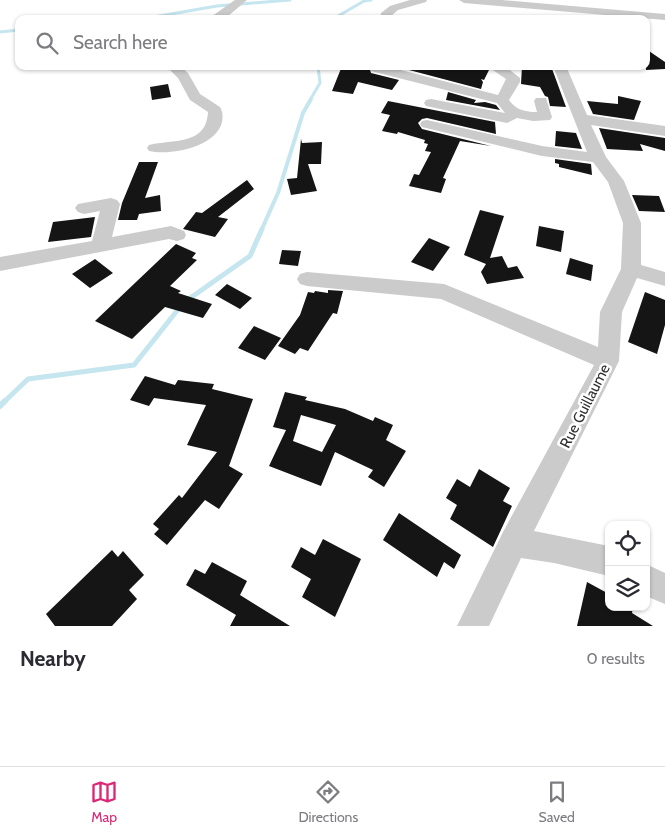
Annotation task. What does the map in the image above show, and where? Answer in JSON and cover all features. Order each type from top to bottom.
[{"type":"street","points":[[223,15],[242,0]]},
{"type":"street","points":[[385,15],[394,8],[422,0]]},
{"type":"street","points":[[464,0],[648,15]]},
{"type":"street","points":[[650,15],[665,17]]},
{"type":"street","points":[[155,148],[186,144],[201,138],[213,126],[215,110],[195,97],[183,76],[176,70]]},
{"type":"street","points":[[384,70],[502,100],[514,113],[520,115],[545,118],[541,101]]},
{"type":"street","points":[[502,100],[513,82],[513,78],[503,70]]},
{"type":"street","name":"Rue Guillaume","points":[[473,626],[513,542],[608,362],[611,312],[631,269],[632,223],[616,181],[598,158],[561,70]]},
{"type":"street","points":[[431,103],[507,119],[514,113]]},
{"type":"street","points":[[581,119],[592,119],[665,131]]},
{"type":"street","points":[[427,124],[542,151],[598,158]]},
{"type":"street","points":[[84,208],[111,204],[100,246]]},
{"type":"street","points":[[0,264],[171,232],[177,235]]},
{"type":"street","points":[[631,269],[665,279]]},
{"type":"street","points":[[307,278],[444,292],[608,362]]},
{"type":"street","points":[[513,542],[554,548],[605,560]]},
{"type":"street","points":[[650,581],[665,589]]},
{"type":"building","points":[[650,52],[665,62],[665,69],[650,70]]},
{"type":"building","points":[[340,70],[370,70],[371,73],[399,80],[392,90],[358,82],[353,94],[332,91]]},
{"type":"building","points":[[409,70],[489,70],[484,80],[481,79],[483,82],[481,89]]},
{"type":"building","points":[[522,70],[552,70],[566,107],[550,106],[548,97],[545,96],[540,87],[521,84]]},
{"type":"building","points":[[168,84],[171,97],[152,100],[150,87]]},
{"type":"building","points":[[448,92],[476,100],[474,103],[485,102],[496,105],[500,110],[446,100]]},
{"type":"building","points":[[618,96],[641,101],[634,120],[593,114],[587,101],[618,104]]},
{"type":"building","points":[[388,101],[495,122],[496,134],[427,118],[422,119],[418,123],[422,129],[491,146],[460,141],[443,178],[446,179],[441,193],[409,186],[414,174],[419,175],[431,152],[425,151],[428,144],[424,143],[425,140],[398,132],[397,134],[382,131],[390,115],[381,113]]},
{"type":"building","points":[[599,128],[665,138],[665,151],[640,144],[643,151],[607,149]]},
{"type":"building","points":[[556,131],[576,133],[582,149],[555,146]]},
{"type":"building","points":[[301,139],[302,143],[322,142],[321,164],[308,164],[317,191],[291,195],[287,179],[297,178]]},
{"type":"building","points":[[555,159],[591,164],[592,175],[559,167],[559,164],[555,163]]},
{"type":"building","points":[[139,162],[158,162],[145,198],[160,195],[161,211],[139,214],[137,220],[118,220],[122,203]]},
{"type":"building","points":[[247,180],[254,189],[218,217],[228,219],[215,237],[183,229],[196,212],[202,213]]},
{"type":"building","points":[[632,195],[659,196],[665,212],[639,211]]},
{"type":"building","points":[[480,210],[504,216],[490,258],[502,256],[508,268],[517,266],[524,278],[487,284],[481,272],[486,264],[464,255]]},
{"type":"building","points":[[95,217],[91,237],[48,242],[53,222]]},
{"type":"building","points":[[539,226],[564,231],[561,252],[536,246]]},
{"type":"building","points":[[429,238],[450,247],[433,271],[411,262]]},
{"type":"building","points":[[176,244],[196,253],[192,258],[197,260],[170,286],[181,291],[178,293],[212,304],[203,318],[165,307],[132,339],[95,321]]},
{"type":"building","points":[[282,250],[301,251],[298,266],[279,264]]},
{"type":"building","points":[[570,258],[593,265],[591,281],[566,274]]},
{"type":"building","points":[[95,259],[113,273],[90,288],[72,274]]},
{"type":"building","points":[[227,284],[252,298],[240,309],[215,295]]},
{"type":"building","points":[[328,290],[343,291],[337,314],[333,313],[308,351],[300,348],[295,354],[278,346],[300,315],[308,292],[328,293]]},
{"type":"building","points":[[645,292],[665,300],[665,325],[657,354],[628,342]]},
{"type":"building","points":[[254,326],[281,338],[265,360],[238,348]]},
{"type":"building","points":[[145,376],[175,385],[178,380],[214,384],[212,389],[253,399],[229,466],[243,474],[219,509],[205,500],[167,545],[154,534],[159,529],[153,524],[179,495],[182,498],[217,452],[187,445],[206,405],[154,398],[149,406],[130,400]]},
{"type":"building","points":[[285,392],[307,397],[305,400],[345,409],[373,421],[375,417],[393,425],[386,440],[406,451],[384,487],[368,477],[373,470],[335,452],[321,486],[269,466],[286,430],[273,427]],"holes":[[[301,415],[336,425],[322,452],[293,441]]]},
{"type":"building","points":[[479,469],[510,488],[503,501],[512,506],[493,547],[450,519],[457,505],[446,498],[457,479],[470,487]]},
{"type":"building","points":[[399,513],[461,555],[454,569],[444,562],[437,577],[383,540]]},
{"type":"building","points":[[323,539],[361,559],[335,617],[302,597],[311,579],[291,567],[301,547],[315,555]]},
{"type":"building","points":[[112,550],[118,557],[123,551],[144,575],[129,590],[137,599],[112,626],[55,626],[46,614]]},
{"type":"building","points":[[212,562],[247,581],[240,595],[290,626],[230,626],[236,615],[186,585],[195,569],[205,574]]},
{"type":"building","points":[[587,582],[605,592],[605,611],[632,611],[632,613],[653,626],[577,626]]},
{"type":"waterway","points":[[165,15],[217,6],[290,0]]},
{"type":"waterway","points":[[340,15],[364,1],[371,0]]},
{"type":"waterway","points":[[0,32],[15,30]]},
{"type":"waterway","points":[[310,100],[320,83],[318,70]]},
{"type":"waterway","points":[[261,231],[278,193],[303,113],[311,99]]},
{"type":"waterway","points":[[186,301],[250,256],[262,229]]},
{"type":"waterway","points":[[4,402],[28,379],[134,365],[180,307]]},
{"type":"waterway","points":[[0,406],[4,402]]}]
